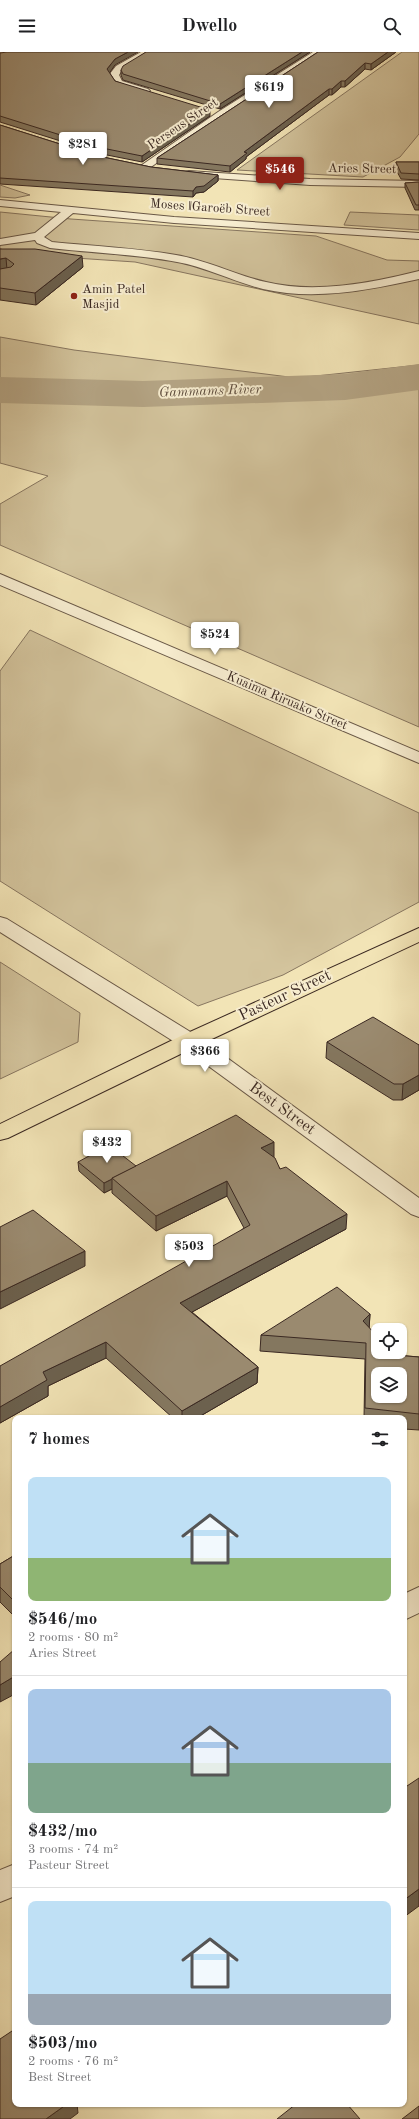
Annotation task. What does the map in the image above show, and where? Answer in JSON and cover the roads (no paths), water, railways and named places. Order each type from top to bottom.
[{"type":"main road","name":"Pasteur Street","points":[[0,1133],[189,1041],[419,934]]},
{"type":"street","points":[[148,52],[119,68],[114,75],[119,83],[156,95]]},
{"type":"street","name":"Perseus Street","points":[[159,170],[140,166],[319,52]]},
{"type":"street","points":[[207,110],[221,114]]},
{"type":"street","name":"Aries Street","points":[[181,173],[310,182],[419,184]]},
{"type":"street","name":"Moses ǁGaroëb Street","points":[[0,203],[174,220],[419,236]]},
{"type":"street","points":[[0,242],[38,236],[71,210]]},
{"type":"street","points":[[38,236],[40,241],[50,245],[176,258],[197,263],[265,286],[302,290],[345,289],[377,285],[419,275]]},
{"type":"street","name":"Kuaima Riruako Street","points":[[0,579],[419,758]]},
{"type":"street","name":"Best Street","points":[[0,923],[189,1041],[419,1209]]},
{"type":"street","points":[[407,1606],[419,1598]]},
{"type":"street","points":[[0,1888],[12,1880]]},
{"type":"waterway","name":"Gammams River","points":[[0,390],[143,394],[345,387],[419,377]]},
{"type":"place","name":"Amin Patel Masjid","points":[[74,296]]}]
